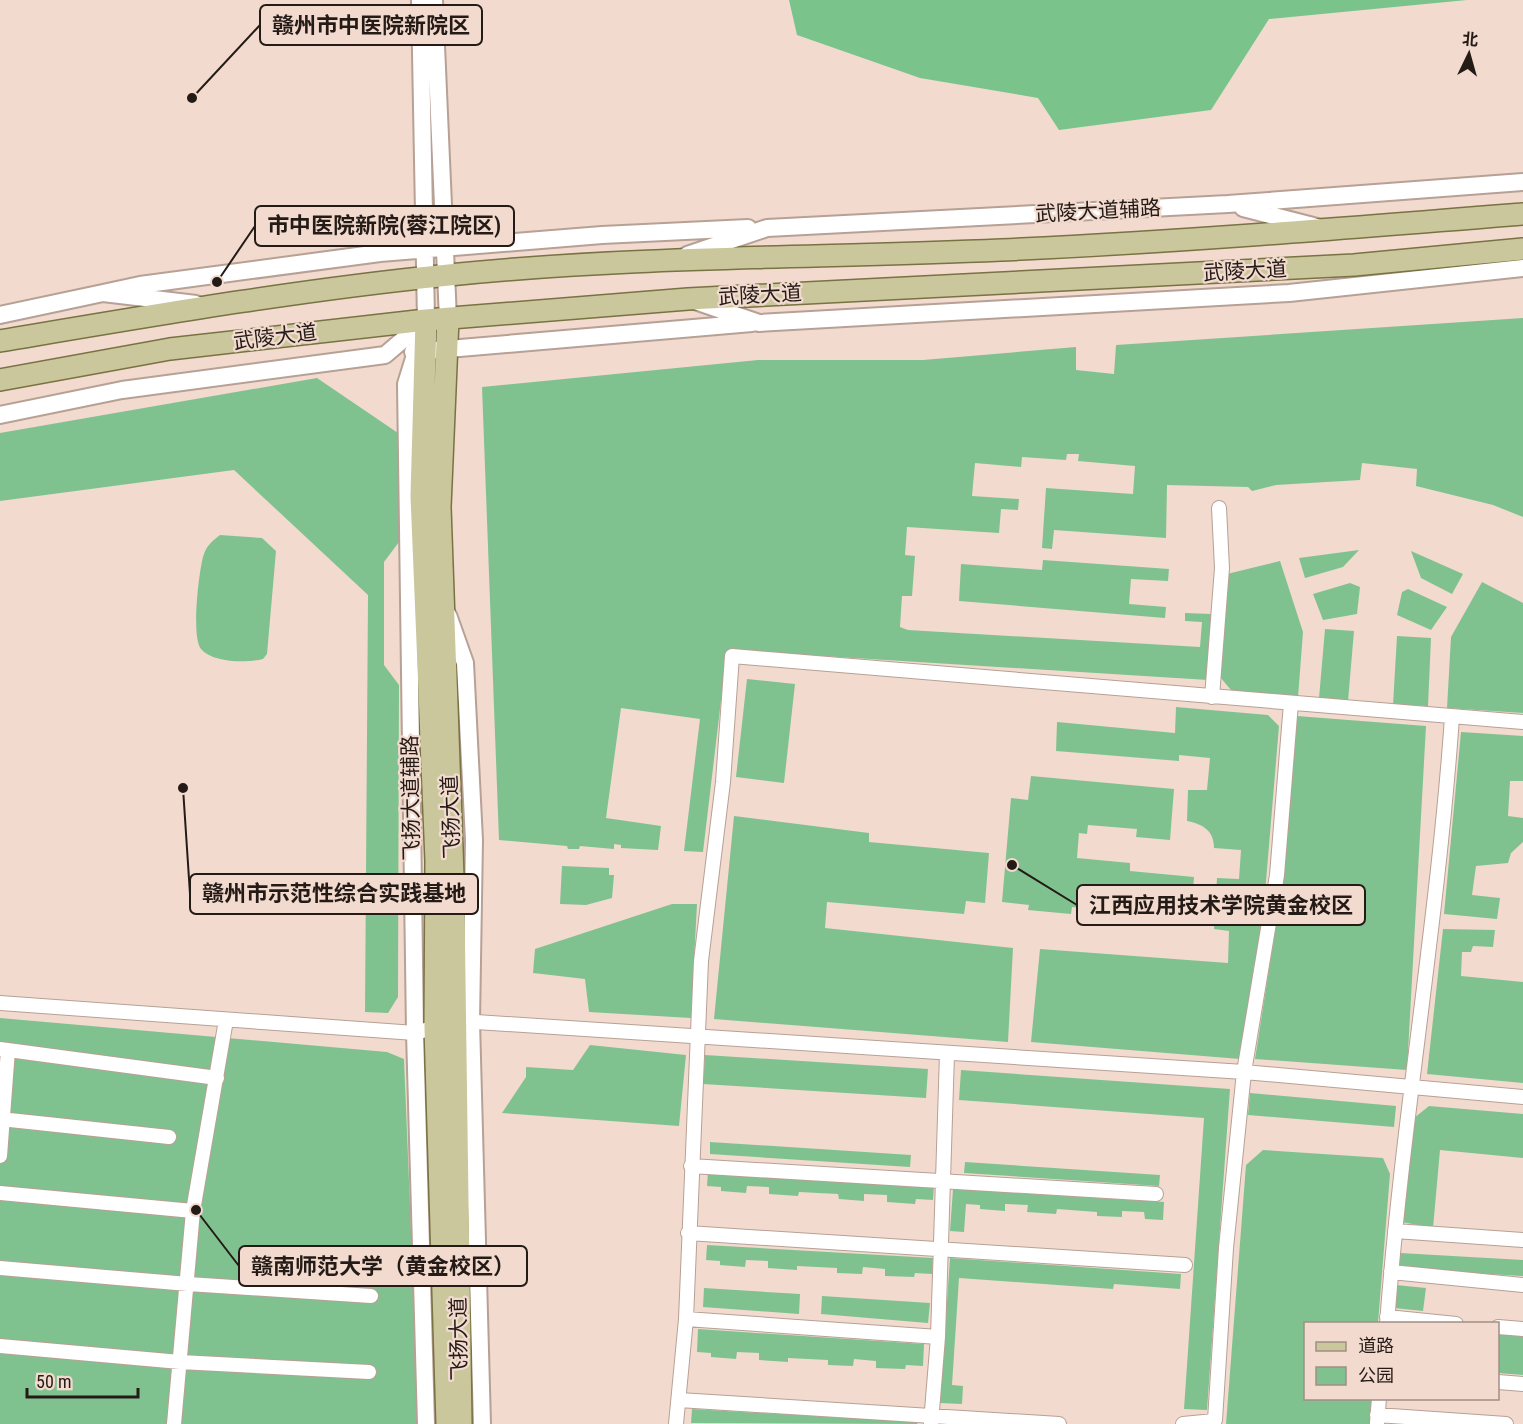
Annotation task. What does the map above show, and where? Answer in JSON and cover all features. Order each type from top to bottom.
[{"type":"main road","name":"武陵大道","points":[[0,341],[212,306],[435,277],[677,259],[999,250],[1329,230],[1523,214]]},
{"type":"main road","name":"武陵大道","points":[[0,380],[170,349],[426,320],[688,299],[1354,265],[1523,249]]},
{"type":"main road","name":"飞扬大道","points":[[448,319],[440,507],[454,905],[461,1424]]},
{"type":"main road","name":"飞扬大道","points":[[426,320],[421,352],[421,496],[436,861],[454,1023],[439,1130],[447,1424]]},
{"type":"street","points":[[420,0],[424,250],[448,319]]},
{"type":"street","points":[[385,355],[426,320],[444,248],[434,0]]},
{"type":"street","name":"武陵大道辅路","points":[[677,259],[767,228],[1227,204],[1523,182]]},
{"type":"street","points":[[1227,204],[1329,230]]},
{"type":"street","points":[[0,315],[103,293],[186,279],[424,250],[602,235],[767,228]]},
{"type":"street","points":[[1289,293],[1354,265]]},
{"type":"street","points":[[0,415],[122,390],[385,355],[759,323],[1289,293],[1523,268]]},
{"type":"street","points":[[103,293],[212,306]]},
{"type":"street","points":[[688,299],[759,323]]},
{"type":"street","name":"飞扬大道辅路","points":[[421,352],[406,384],[415,1033],[426,1424]]},
{"type":"street","points":[[1212,697],[1222,568],[1219,508]]},
{"type":"street","points":[[442,600],[465,663],[474,840],[454,1023],[478,1245],[483,1424]]},
{"type":"street","points":[[676,1424],[686,1319],[701,960],[723,782],[732,656],[1523,722]]},
{"type":"street","points":[[1183,1424],[1212,1423],[1226,1248],[1244,1072],[1277,874],[1291,704]]},
{"type":"street","points":[[1433,1322],[1387,1320],[1395,1230],[1444,821],[1452,717]]},
{"type":"street","points":[[454,905],[474,840]]},
{"type":"street","points":[[0,1003],[415,1033],[454,1023],[698,1035],[947,1054],[1244,1072],[1523,1097]]},
{"type":"street","points":[[174,1424],[193,1211],[226,1020]]},
{"type":"street","points":[[0,1156],[4,1049],[217,1078]]},
{"type":"street","points":[[931,1420],[938,1337],[947,1054]]},
{"type":"street","points":[[1,1119],[169,1137]]},
{"type":"street","points":[[420,1202],[439,1130]]},
{"type":"street","points":[[691,1166],[1156,1194]]},
{"type":"street","points":[[456,1186],[478,1245]]},
{"type":"street","points":[[0,1193],[193,1211]]},
{"type":"street","points":[[1395,1230],[1523,1240]]},
{"type":"street","points":[[688,1233],[1185,1265]]},
{"type":"street","points":[[0,1268],[188,1284],[371,1296]]},
{"type":"street","points":[[1391,1272],[1523,1285]]},
{"type":"street","points":[[686,1319],[938,1337]]},
{"type":"street","points":[[1499,1327],[1523,1329]]},
{"type":"street","points":[[0,1346],[180,1362],[369,1372]]},
{"type":"street","points":[[1499,1382],[1523,1384]]},
{"type":"street","points":[[679,1400],[931,1420],[1059,1424]]},
{"type":"street","points":[[1379,1400],[1377,1419],[1506,1424]]},
{"type":"green space","points":[[789,0],[1467,0],[1269,19],[1211,110],[1059,130],[1038,98],[920,78],[797,35]]},
{"type":"green space","points":[[1523,318],[1523,517],[1493,505],[1416,486],[1417,469],[1362,463],[1360,480],[1276,485],[1252,491],[1248,487],[1167,485],[1166,538],[1054,530],[1052,549],[1042,548],[1046,488],[1133,494],[1135,466],[1078,461],[1079,454],[1067,454],[1066,460],[1022,457],[1021,467],[975,463],[972,496],[1019,499],[1018,510],[1001,509],[999,533],[907,527],[905,555],[915,556],[912,596],[902,596],[900,627],[908,630],[1200,647],[1202,622],[1185,621],[1185,613],[1211,614],[1208,680],[727,650],[703,852],[684,851],[700,719],[621,708],[606,818],[661,826],[658,850],[621,848],[621,845],[614,844],[614,849],[580,846],[579,849],[568,849],[567,846],[499,840],[482,387],[758,360],[923,360],[1076,347],[1076,370],[1114,374],[1116,345]]},
{"type":"green space","points":[[317,378],[398,433],[399,542],[384,562],[384,665],[399,685],[398,997],[388,1013],[365,1012],[368,595],[234,470],[0,501],[0,433]]},
{"type":"green space","points":[[220,535],[262,538],[276,551],[267,654],[263,659],[240,661],[213,657],[201,649],[198,642],[196,619],[201,565],[204,553]]},
{"type":"green space","points":[[1359,550],[1343,567],[1305,578],[1299,558]]},
{"type":"green space","points":[[1411,551],[1463,574],[1452,594],[1421,578]]},
{"type":"green space","points":[[1043,560],[1169,569],[1168,581],[1131,579],[1129,604],[1166,607],[1165,618],[959,601],[961,564],[1042,570]]},
{"type":"green space","points":[[1280,561],[1303,632],[1298,697],[1231,690],[1220,677],[1227,574]]},
{"type":"green space","points":[[1482,582],[1523,603],[1523,713],[1447,708],[1451,637]]},
{"type":"green space","points":[[1350,583],[1360,587],[1357,614],[1323,620],[1313,594]]},
{"type":"green space","points":[[1408,589],[1447,607],[1431,630],[1397,615],[1402,592]]},
{"type":"green space","points":[[1325,629],[1354,631],[1348,701],[1319,698]]},
{"type":"green space","points":[[1397,636],[1431,638],[1428,706],[1393,705]]},
{"type":"green space","points":[[747,679],[795,684],[784,783],[736,777]]},
{"type":"green space","points":[[1176,707],[1268,715],[1279,726],[1260,953],[1254,965],[1240,1059],[1031,1042],[1040,949],[1228,963],[1229,931],[1214,929],[1217,878],[1239,879],[1241,850],[1214,848],[1212,837],[1206,829],[1187,821],[1188,790],[1207,790],[1210,758],[1179,755],[1179,761],[1056,751],[1057,722],[1175,733]]},
{"type":"green space","points":[[1297,716],[1426,726],[1407,1070],[1255,1059],[1284,874]]},
{"type":"green space","points":[[1461,732],[1523,736],[1523,781],[1510,781],[1508,816],[1523,818],[1523,842],[1511,853],[1508,863],[1476,866],[1472,895],[1500,898],[1497,919],[1444,914]]},
{"type":"green space","points":[[1031,776],[1174,789],[1170,840],[1136,837],[1137,829],[1088,825],[1087,834],[1079,833],[1077,858],[1130,863],[1130,871],[1194,877],[1190,926],[1099,918],[1099,910],[1072,907],[1071,914],[1028,910],[1029,905],[1002,902],[1011,798],[1028,800]]},
{"type":"green space","points":[[734,816],[869,833],[869,842],[989,853],[985,903],[966,901],[964,914],[827,902],[825,928],[1013,948],[1008,1042],[714,1019]]},
{"type":"green space","points":[[562,866],[609,868],[609,875],[614,875],[612,898],[586,905],[560,904]]},
{"type":"green space","points":[[672,904],[697,904],[691,1018],[589,1012],[585,979],[533,973],[535,949]]},
{"type":"green space","points":[[1443,929],[1495,930],[1493,947],[1473,946],[1471,952],[1462,952],[1461,976],[1523,982],[1523,1083],[1427,1074]]},
{"type":"green space","points":[[0,1018],[387,1052],[404,1059],[419,1424],[0,1424]]},
{"type":"green space","points":[[590,1045],[686,1055],[679,1126],[502,1113],[526,1077],[526,1067],[573,1070]]},
{"type":"green space","points":[[705,1055],[928,1069],[926,1098],[703,1084]]},
{"type":"green space","points":[[961,1070],[1230,1089],[1207,1410],[1184,1409],[1204,1118],[959,1100]]},
{"type":"green space","points":[[1250,1093],[1396,1106],[1394,1127],[1248,1115]]},
{"type":"green space","points":[[1429,1106],[1523,1114],[1523,1158],[1440,1150],[1433,1228],[1402,1222],[1414,1118]]},
{"type":"green space","points":[[710,1142],[911,1155],[910,1167],[710,1154]]},
{"type":"green space","points":[[1263,1150],[1383,1158],[1390,1174],[1378,1322],[1304,1322],[1304,1400],[1372,1400],[1370,1424],[1226,1424],[1246,1165]]},
{"type":"green space","points":[[965,1162],[1160,1175],[1159,1186],[964,1173]]},
{"type":"green space","points":[[708,1171],[934,1185],[933,1200],[916,1199],[915,1204],[887,1202],[887,1195],[864,1194],[864,1201],[839,1199],[838,1194],[799,1192],[798,1196],[769,1194],[769,1187],[747,1186],[746,1193],[721,1191],[721,1187],[707,1186]]},
{"type":"green space","points":[[953,1189],[1164,1202],[1163,1220],[1145,1219],[1144,1212],[1122,1211],[1122,1217],[1097,1216],[1097,1212],[1057,1209],[1056,1214],[1027,1212],[1028,1205],[1005,1204],[1005,1211],[980,1209],[980,1205],[966,1204],[964,1232],[950,1231]]},
{"type":"green space","points":[[707,1245],[933,1258],[932,1274],[915,1273],[914,1277],[885,1276],[885,1269],[863,1267],[862,1274],[837,1273],[837,1268],[797,1266],[797,1270],[768,1268],[768,1261],[746,1260],[745,1267],[720,1265],[720,1261],[706,1260]]},
{"type":"green space","points":[[1400,1253],[1523,1260],[1523,1276],[1399,1269]]},
{"type":"green space","points":[[950,1258],[1181,1274],[1180,1289],[1114,1284],[1113,1289],[959,1278],[952,1385],[963,1386],[962,1404],[940,1403]]},
{"type":"green space","points":[[1396,1285],[1426,1288],[1423,1311],[1394,1308]]},
{"type":"green space","points":[[704,1288],[800,1294],[799,1314],[703,1307]]},
{"type":"green space","points":[[822,1296],[930,1303],[928,1323],[821,1314]]},
{"type":"green space","points":[[698,1329],[924,1344],[923,1366],[906,1365],[905,1369],[876,1368],[876,1361],[854,1359],[853,1366],[828,1365],[828,1360],[788,1358],[788,1362],[759,1360],[759,1353],[737,1352],[736,1359],[711,1357],[711,1353],[697,1352]]},
{"type":"green space","points":[[1499,1332],[1523,1335],[1523,1375],[1499,1373]]},
{"type":"green space","points":[[692,1409],[918,1422],[917,1424],[691,1423]]},
{"type":"place","name":"赣州市中医院新院区","points":[[192,98]]},
{"type":"place","name":"市中医院新院(蓉江院区)","points":[[217,282]]},
{"type":"place","name":"赣州市示范性综合实践基地","points":[[183,788]]},
{"type":"place","name":"江西应用技术学院黄金校区","points":[[1012,865]]},
{"type":"place","name":"赣南师范大学（黄金校区）","points":[[196,1210]]}]
